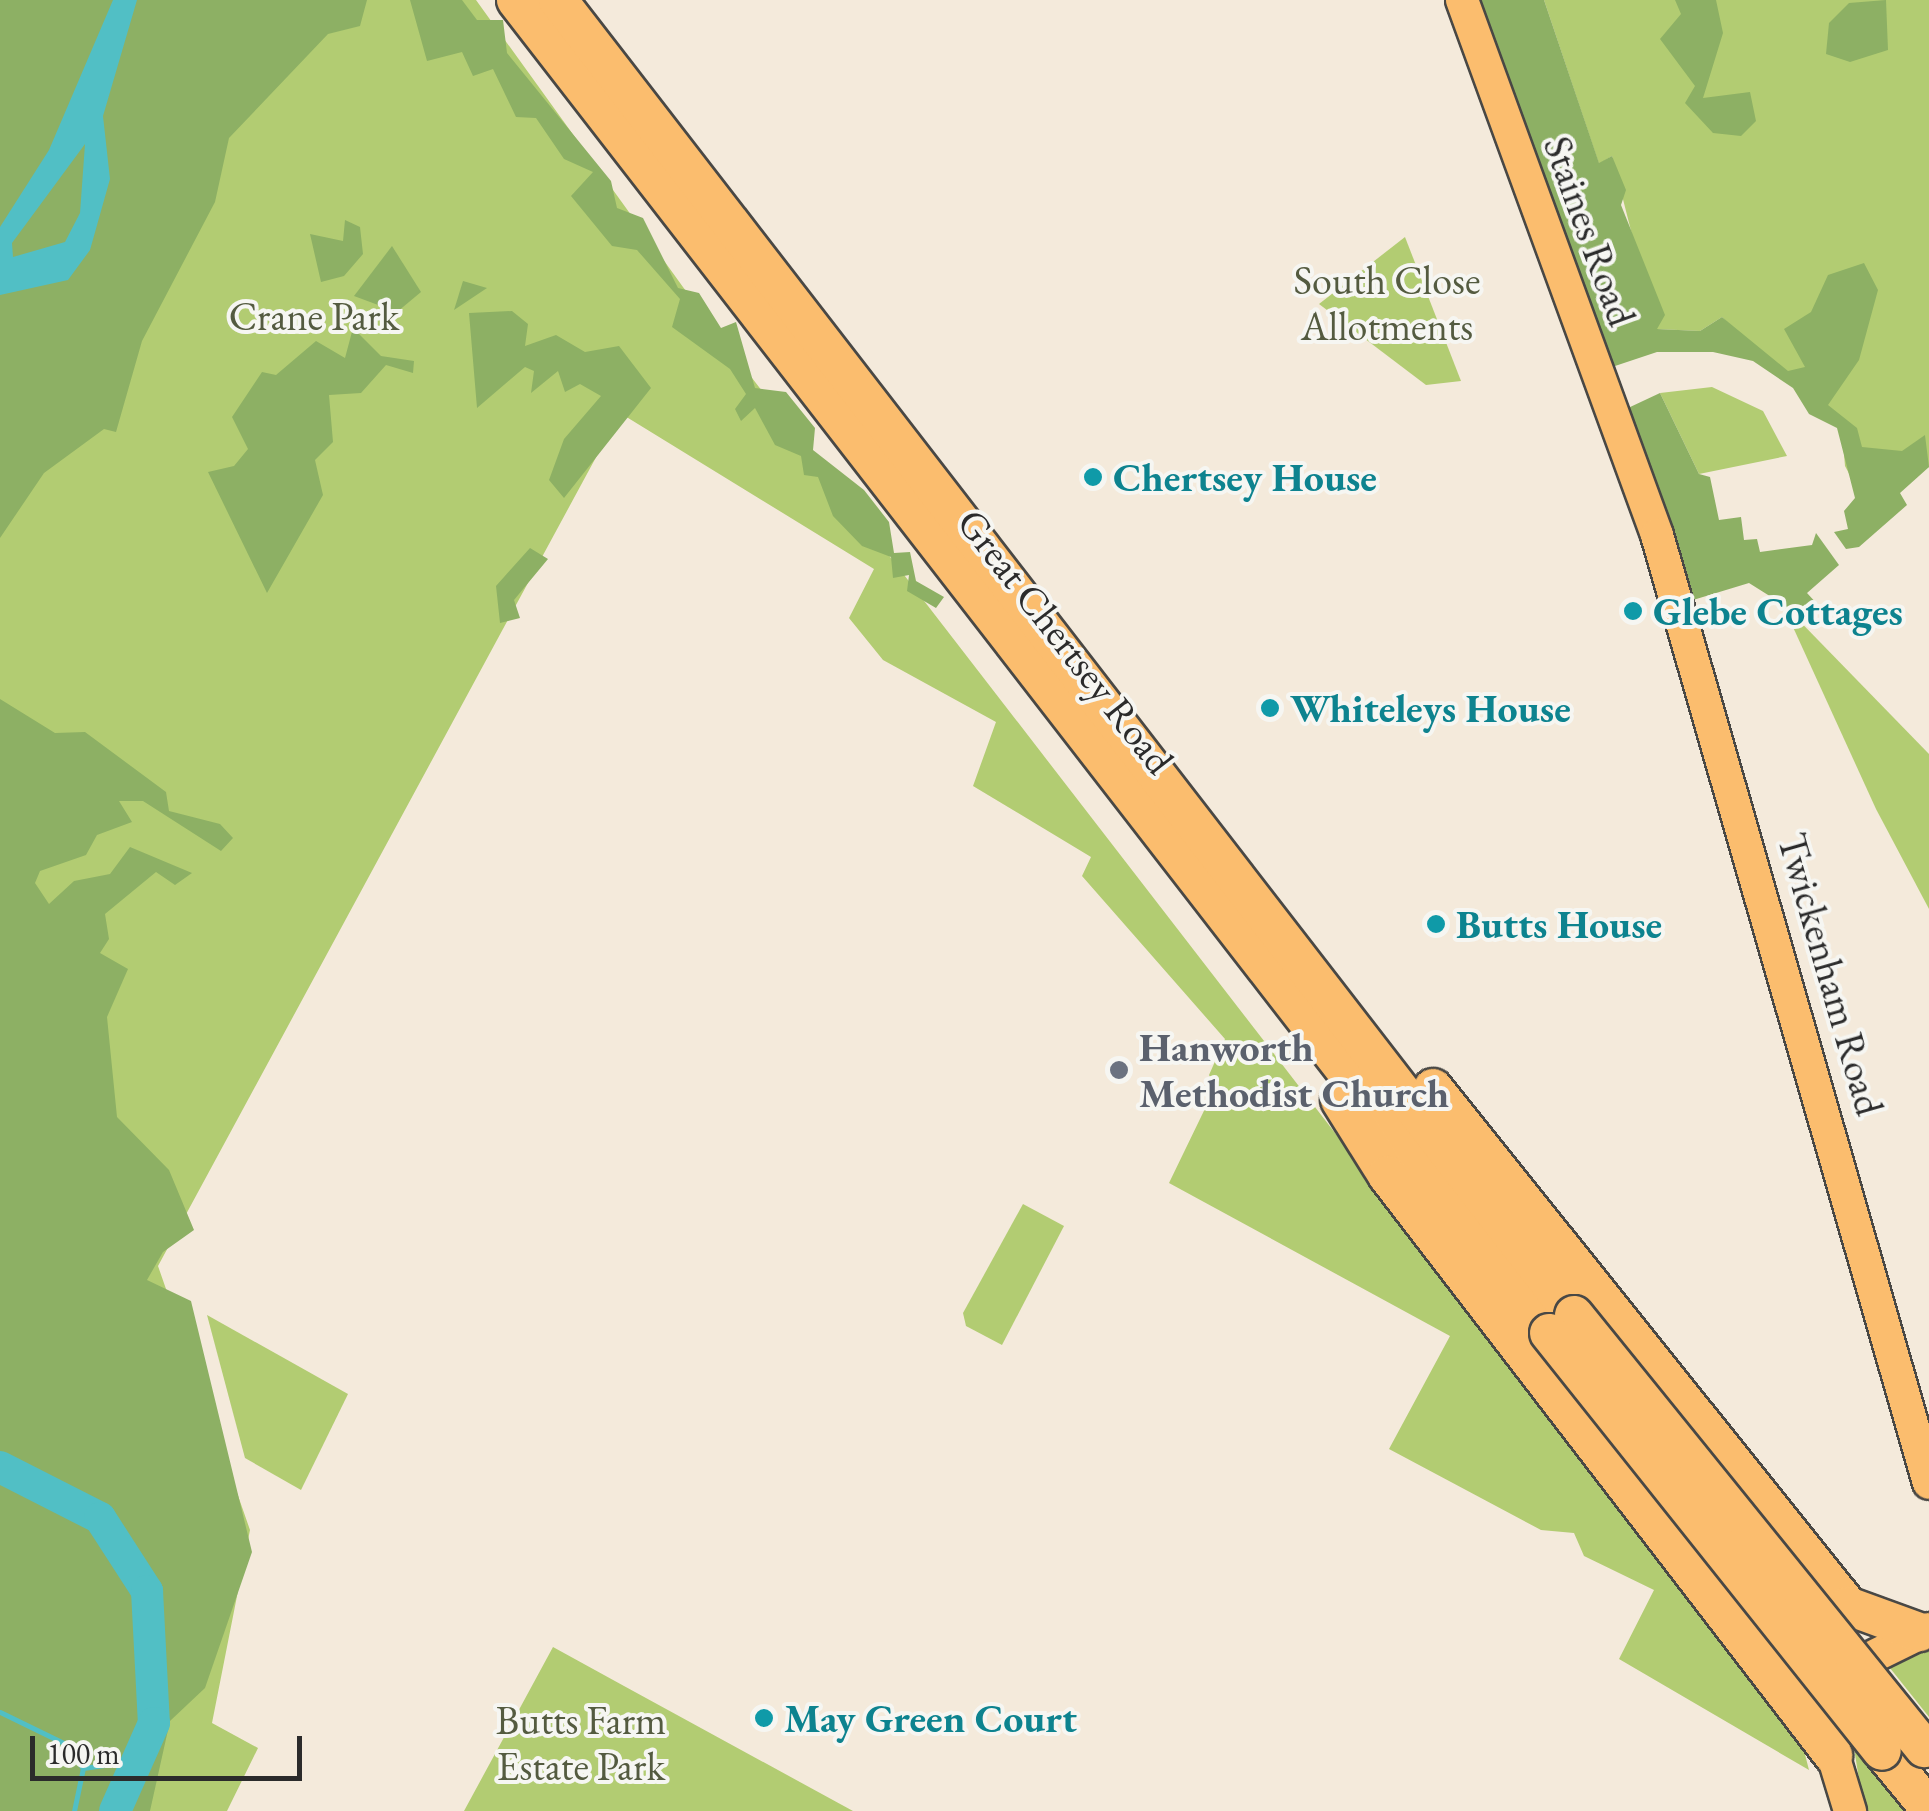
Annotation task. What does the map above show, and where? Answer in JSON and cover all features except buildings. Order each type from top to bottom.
[{"type":"highway","name":"Great Chertsey Road","points":[[516,0],[1196,886],[1562,1324]]},
{"type":"highway","name":"Great Chertsey Road","points":[[558,0],[1336,998],[1562,1324]]},
{"type":"highway","points":[[1196,886],[1387,1175],[1833,1736]]},
{"type":"highway","points":[[1336,998],[1426,1079],[1848,1606],[1926,1629]]},
{"type":"highway","points":[[1562,1324],[1926,1752]]},
{"type":"highway","points":[[1562,1324],[1929,1808]]},
{"type":"main road","name":"Staines Road","points":[[1462,0],[1641,490]]},
{"type":"main road","name":"Twickenham Road","points":[[1641,490],[1929,1483]]},
{"type":"main road","points":[[1876,1655],[1926,1629]]},
{"type":"main road","points":[[1833,1736],[1850,1811]]},
{"type":"green space","name":"Crane Park","points":[[0,0],[476,0],[701,312],[1800,1735],[1809,1770],[1619,1659],[1654,1590],[1584,1556],[1574,1533],[1541,1530],[1389,1449],[1450,1336],[1169,1183],[1215,1088],[1209,1075],[1225,1039],[1082,876],[1091,857],[973,786],[996,722],[883,660],[849,618],[874,569],[620,413],[158,1266],[250,1530],[212,1723],[258,1748],[227,1811],[0,1811]]},
{"type":"green space","points":[[0,0],[367,0],[360,26],[328,34],[229,138],[215,202],[142,341],[116,432],[104,429],[44,473],[0,538]]},
{"type":"green space","points":[[410,0],[462,0],[477,20],[503,20],[507,53],[611,181],[617,208],[643,218],[678,288],[699,293],[721,328],[736,322],[755,388],[786,392],[815,428],[813,450],[864,490],[889,522],[894,553],[910,552],[916,581],[944,597],[936,608],[907,591],[909,575],[893,578],[891,557],[862,546],[833,516],[818,477],[804,475],[801,456],[775,445],[755,408],[741,421],[735,409],[746,394],[730,369],[672,327],[680,299],[637,250],[612,246],[571,196],[593,172],[564,159],[536,118],[516,117],[493,69],[473,76],[462,52],[427,61]]},
{"type":"green space","points":[[1477,0],[1544,0],[1599,163],[1612,156],[1626,190],[1621,205],[1665,315],[1657,329],[1700,331],[1722,317],[1788,371],[1805,367],[1784,329],[1811,312],[1828,275],[1864,263],[1878,290],[1859,360],[1828,405],[1857,428],[1862,447],[1902,451],[1925,435],[1929,467],[1900,493],[1907,505],[1859,547],[1846,549],[1834,532],[1848,529],[1844,511],[1855,498],[1837,428],[1809,414],[1793,388],[1753,361],[1713,352],[1657,352],[1609,368]]},
{"type":"green space","points":[[1544,0],[1929,0],[1929,467],[1862,498],[1845,466],[1842,431],[1722,317],[1700,331],[1656,329],[1612,156],[1599,164]]},
{"type":"green space","points":[[1675,0],[1716,0],[1723,33],[1703,98],[1750,92],[1756,121],[1741,136],[1713,133],[1685,103],[1695,86],[1660,39],[1681,14]]},
{"type":"green space","points":[[1886,0],[1888,50],[1850,62],[1826,54],[1829,23],[1849,3]]},
{"type":"green space","points":[[345,220],[360,227],[363,254],[344,276],[321,282],[310,234],[343,241]]},
{"type":"green space","name":"South Close Allotments","points":[[1405,237],[1461,381],[1426,385],[1319,304]]},
{"type":"green space","points":[[392,246],[421,292],[397,312],[354,296]]},
{"type":"green space","points":[[463,281],[487,288],[454,310]]},
{"type":"green space","points":[[512,311],[528,324],[525,346],[556,335],[585,352],[619,346],[651,388],[564,498],[549,480],[564,439],[601,396],[580,384],[565,392],[558,371],[531,393],[534,371],[525,367],[477,408],[469,313]]},
{"type":"green space","points":[[353,328],[381,356],[414,361],[413,373],[386,365],[361,393],[329,395],[333,442],[315,460],[323,495],[267,593],[208,472],[234,466],[248,449],[232,417],[262,372],[276,375],[316,341],[345,358]]},
{"type":"green space","points":[[1712,387],[1763,411],[1787,456],[1699,474],[1660,393]]},
{"type":"green space","points":[[1660,393],[1699,474],[1710,477],[1719,520],[1741,517],[1744,540],[1757,539],[1760,552],[1812,545],[1816,533],[1839,565],[1807,593],[1819,606],[1806,619],[1749,583],[1693,600],[1628,408]]},
{"type":"green space","points":[[530,548],[548,559],[514,600],[520,618],[500,623],[496,586]]},
{"type":"green space","points":[[1782,603],[1929,754],[1929,909],[1876,809]]},
{"type":"green space","points":[[0,699],[55,733],[85,732],[166,792],[169,811],[220,824],[233,838],[221,851],[143,801],[119,801],[132,822],[97,835],[86,855],[40,871],[35,883],[49,904],[74,881],[110,874],[130,847],[192,873],[175,885],[156,872],[105,914],[109,939],[100,953],[128,969],[107,1017],[117,1117],[169,1170],[194,1230],[163,1252],[147,1280],[191,1301],[252,1552],[205,1688],[170,1721],[150,1811],[0,1811]]},
{"type":"green space","points":[[1023,1204],[1064,1226],[1002,1345],[966,1326],[963,1313]]},
{"type":"green space","points":[[207,1315],[348,1394],[301,1490],[245,1458]]},
{"type":"green space","name":"Butts Farm Estate Park","points":[[553,1647],[624,1686],[853,1811],[464,1811]]},
{"type":"green space","points":[[1929,1647],[1929,1717],[1890,1668]]},
{"type":"green space","points":[[1854,1748],[1904,1811],[1864,1811]]},
{"type":"water","points":[[113,0],[137,0],[103,116],[110,179],[90,250],[68,280],[0,295],[0,227],[49,150]],"holes":[[[85,144],[80,213],[65,242],[13,257],[12,243]]]},
{"type":"waterway","points":[[0,1467],[100,1518],[147,1591],[154,1723],[115,1811]]},
{"type":"waterway","points":[[0,1712],[66,1744],[83,1768],[141,1760]]},
{"type":"waterway","points":[[74,1811],[83,1768]]},
{"type":"place","name":"Chertsey House","points":[[1093,477]]},
{"type":"place","name":"Glebe Cottages","points":[[1633,611]]},
{"type":"place","name":"Whiteleys House","points":[[1270,708]]},
{"type":"place","name":"Butts House","points":[[1436,924]]},
{"type":"place","name":"Hanworth Methodist Church","points":[[1119,1070]]},
{"type":"place","name":"May Green Court","points":[[764,1718]]}]
